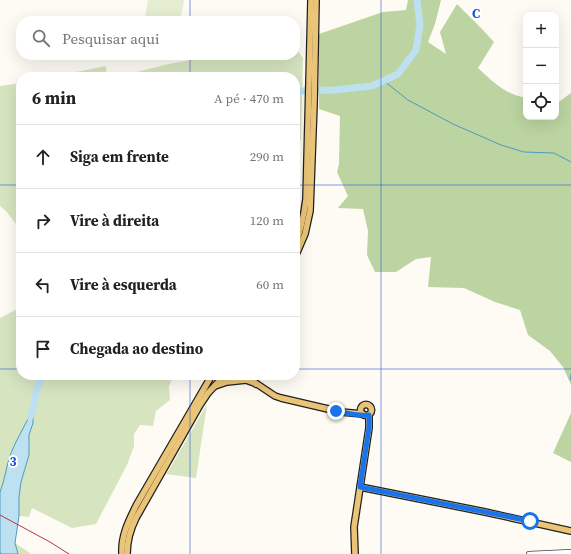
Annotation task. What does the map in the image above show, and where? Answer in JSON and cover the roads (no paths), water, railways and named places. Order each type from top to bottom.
[{"type":"main road","points":[[300,246],[305,234],[310,211],[312,104],[311,0]]},
{"type":"main road","points":[[312,83],[316,0]]},
{"type":"main road","points":[[300,229],[306,199],[312,104]]},
{"type":"main road","points":[[122,554],[122,541],[127,523],[209,380]]},
{"type":"main road","points":[[127,554],[129,535],[136,518],[200,405],[220,380]]},
{"type":"main road","points":[[215,386],[237,380]]},
{"type":"main road","points":[[250,380],[270,393],[281,398],[336,411],[341,412],[366,414],[372,411],[370,406],[365,404],[352,410],[336,411]]},
{"type":"main road","points":[[355,554],[354,526],[369,428],[366,414],[361,411],[361,407]]},
{"type":"main road","points":[[360,487],[571,531]]},
{"type":"street","points":[[529,554],[571,552]]},
{"type":"water","points":[[33,409],[33,423],[29,435],[29,455],[21,482],[19,497],[19,516],[15,543],[18,554],[1,554],[0,492],[11,453]]},
{"type":"waterway","points":[[300,91],[335,90],[372,86],[398,74],[416,50],[420,25],[417,0]]},
{"type":"waterway","points":[[384,81],[408,100],[453,124],[501,145],[524,152],[554,153],[571,162]]},
{"type":"waterway","points":[[571,374],[571,380]]},
{"type":"waterway","points":[[30,417],[37,387],[41,380]]},
{"type":"tram line","points":[[0,515],[69,554]]}]
